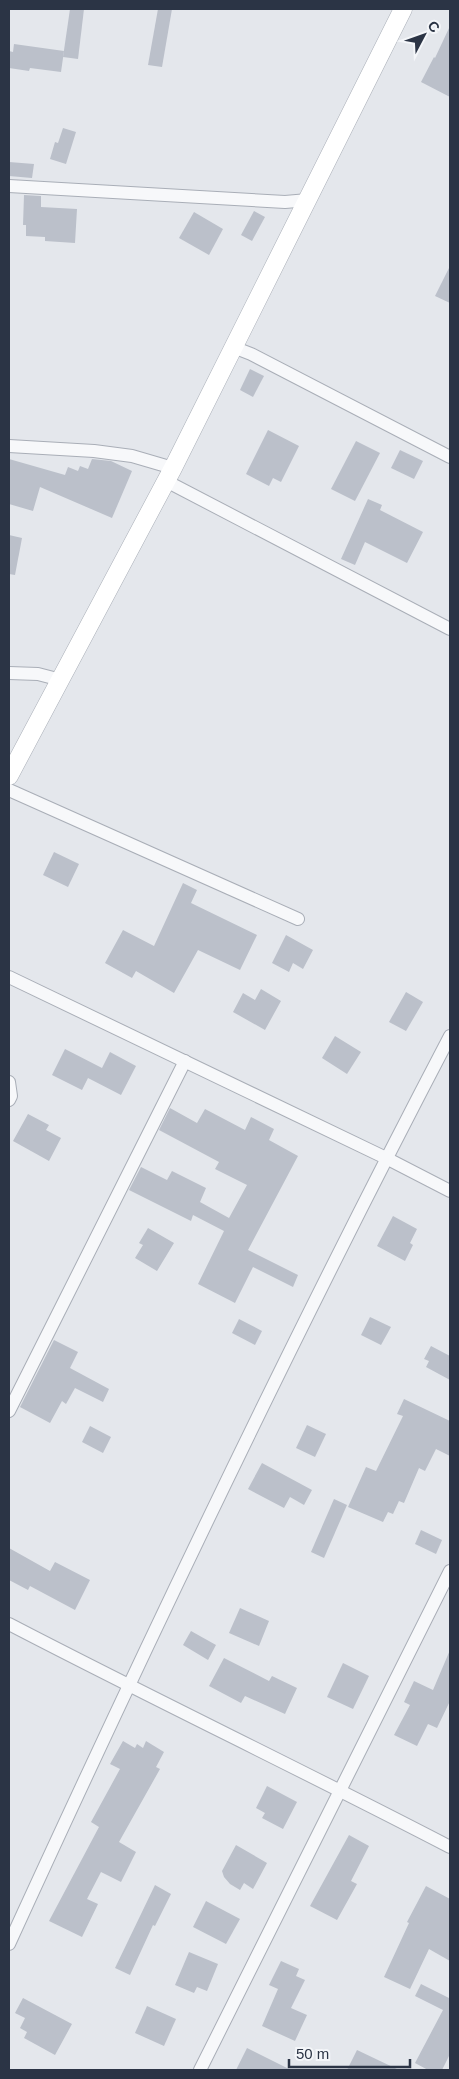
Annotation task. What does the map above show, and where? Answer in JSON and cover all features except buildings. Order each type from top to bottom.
[{"type":"street","points":[[9,776],[169,475],[403,9]]},
{"type":"street","points":[[9,186],[285,202],[308,200]]},
{"type":"street","points":[[233,347],[251,354],[450,457]]},
{"type":"street","points":[[9,446],[94,451],[132,456],[450,629]]},
{"type":"street","points":[[9,673],[38,674],[61,680]]},
{"type":"street","points":[[9,790],[298,919]]},
{"type":"street","points":[[9,977],[386,1158],[450,1191]]},
{"type":"street","points":[[9,1944],[128,1685],[386,1158],[450,1036]]},
{"type":"street","points":[[9,1411],[185,1061]]},
{"type":"street","points":[[9,1082],[11,1096],[9,1100]]},
{"type":"street","points":[[200,2070],[339,1789],[450,1571]]},
{"type":"street","points":[[9,1624],[339,1789],[450,1847]]}]
